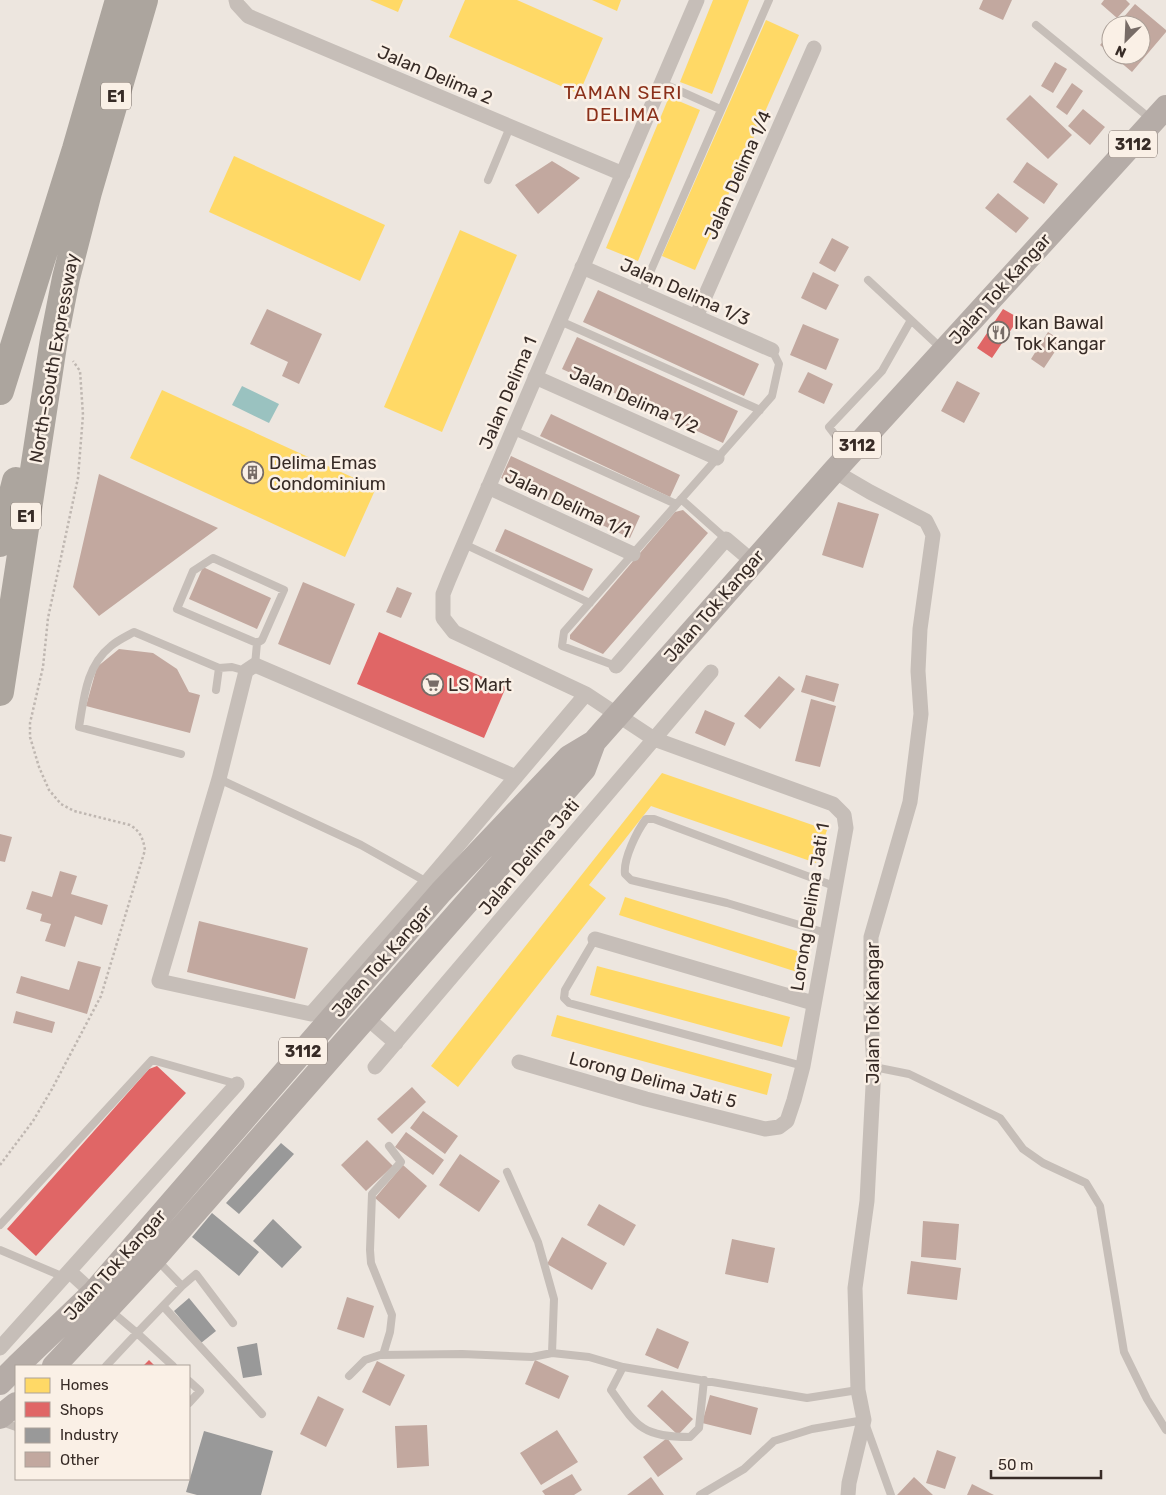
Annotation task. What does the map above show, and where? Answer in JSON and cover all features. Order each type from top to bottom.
[{"type":"highway","name":"North–South Expressway","points":[[0,390],[76,149],[119,0]]},
{"type":"highway","name":"North–South Expressway","points":[[0,692],[54,339],[66,278],[88,192],[144,0]]},
{"type":"highway","points":[[0,543],[54,339]]},
{"type":"main road","name":"Jalan Tok Kangar","points":[[55,1365],[101,1301],[434,887],[569,757],[594,742],[842,462],[1160,114]]},
{"type":"main road","name":"Jalan Tok Kangar","points":[[20,1365],[155,1258],[584,769],[594,742]]},
{"type":"main road","name":"Jalan Tok Kangar","points":[[0,1383],[15,1369]]},
{"type":"main road","points":[[0,1417],[15,1405]]},
{"type":"street","name":"Jalan Delima 1","points":[[618,714],[586,694],[454,632],[443,618],[443,594],[697,0]]},
{"type":"street","name":"Jalan Delima 2","points":[[236,2],[248,16],[622,174]]},
{"type":"street","name":"Jalan Delima 1/4","points":[[696,317],[814,48]]},
{"type":"street","name":"Jalan Delima 1/3","points":[[582,267],[772,350]]},
{"type":"street","name":"Jalan Delima 1/2","points":[[535,377],[717,458]]},
{"type":"street","name":"Jalan Tok Kangar","points":[[842,462],[870,492],[926,521],[933,535],[920,629],[918,671],[921,714],[910,802],[872,937],[871,1017],[874,1067],[868,1201],[855,1288],[858,1390],[864,1420],[849,1482],[848,1495]]},
{"type":"street","name":"Jalan Delima 1/1","points":[[488,487],[633,554]]},
{"type":"street","points":[[616,666],[726,539],[752,562]]},
{"type":"street","points":[[516,778],[251,668],[158,981],[311,1014],[434,887],[516,778],[586,694]]},
{"type":"street","name":"Jalan Delima Jati","points":[[375,1067],[711,672]]},
{"type":"street","name":"Lorong Delima Jati 1","points":[[618,714],[654,739],[833,804],[844,815],[846,828],[802,1066],[787,1121],[779,1127]]},
{"type":"street","points":[[595,939],[814,1003]]},
{"type":"street","points":[[367,1018],[396,1043]]},
{"type":"street","name":"Lorong Delima Jati 5","points":[[519,1062],[646,1099],[765,1129],[779,1127]]},
{"type":"street","name":"Jalan Tok Kangar","points":[[0,1348],[238,1084]]},
{"type":"street","points":[[66,1274],[101,1301]]},
{"type":"lane","points":[[641,293],[768,0]]},
{"type":"lane","points":[[1036,25],[1160,114]]},
{"type":"lane","points":[[662,82],[720,109]]},
{"type":"lane","points":[[488,180],[510,127]]},
{"type":"lane","points":[[868,280],[944,351]]},
{"type":"lane","points":[[842,462],[829,427],[882,371],[911,320]]},
{"type":"lane","points":[[560,321],[760,410]]},
{"type":"lane","points":[[616,666],[562,646],[564,632],[772,396],[779,364],[772,350]]},
{"type":"lane","points":[[512,430],[679,502],[726,539]]},
{"type":"lane","points":[[464,544],[590,603]]},
{"type":"lane","points":[[181,754],[79,728],[93,666],[111,646],[134,632],[218,668],[251,668],[257,643],[262,640],[284,590],[213,558],[193,571],[177,609],[257,643]]},
{"type":"lane","points":[[216,690],[218,668]]},
{"type":"lane","points":[[219,779],[361,845],[434,887]]},
{"type":"lane","points":[[826,933],[727,903],[631,880],[625,874],[624,865],[641,826],[646,819],[654,819],[834,886]]},
{"type":"lane","points":[[595,939],[565,990],[564,998],[569,1003],[802,1066]]},
{"type":"lane","points":[[0,1225],[152,1060],[238,1084]]},
{"type":"lane","points":[[874,1067],[909,1074],[1000,1118],[1023,1149],[1043,1162],[1086,1183],[1100,1206],[1124,1352],[1147,1399],[1166,1430]]},
{"type":"lane","points":[[383,1355],[390,1332],[392,1315],[371,1263],[370,1250],[372,1194],[401,1162],[389,1146]]},
{"type":"lane","points":[[507,1172],[538,1242],[554,1299],[552,1353]]},
{"type":"lane","points":[[0,1250],[66,1274]]},
{"type":"lane","points":[[155,1258],[182,1286]]},
{"type":"lane","points":[[107,1365],[182,1286],[196,1274],[233,1323]]},
{"type":"lane","points":[[101,1301],[172,1365]]},
{"type":"lane","points":[[163,1306],[262,1414]]},
{"type":"lane","points":[[348,1376],[364,1360],[383,1355],[462,1354],[532,1357],[552,1353],[589,1357],[623,1367],[807,1398],[858,1390]]},
{"type":"lane","points":[[623,1367],[611,1390],[633,1421],[650,1432],[672,1437],[690,1437],[699,1428],[704,1380]]},
{"type":"lane","points":[[190,1381],[200,1391],[190,1402]]},
{"type":"lane","points":[[700,1495],[744,1469],[774,1440],[812,1429],[864,1420],[891,1495]]},
{"type":"lane","points":[[0,1421],[15,1427]]},
{"type":"path","points":[[0,1165],[33,1121],[102,996],[145,850],[143,839],[137,830],[130,825],[74,811],[61,804],[49,790],[39,767],[30,737],[30,722],[42,667],[48,618],[78,478],[83,415],[80,371],[54,339]]},
{"type":"water","points":[[242,386],[279,404],[269,423],[232,405]]},
{"type":"building: Homes","points":[[370,0],[403,0],[398,12]]},
{"type":"building: Homes","points":[[465,0],[517,0],[603,38],[579,94],[449,37]]},
{"type":"building: Homes","points":[[592,0],[621,0],[617,11]]},
{"type":"building: Homes","points":[[713,0],[749,0],[712,94],[680,82]]},
{"type":"building: Homes","points":[[766,20],[799,35],[695,270],[662,256]]},
{"type":"building: Homes","points":[[669,97],[700,110],[638,261],[606,248]]},
{"type":"building: Homes","points":[[234,156],[385,225],[360,281],[209,212]]},
{"type":"building: Homes","points":[[460,230],[517,255],[442,432],[384,407]]},
{"type":"building: Homes","name":"Delima Emas Condominium","points":[[162,390],[376,488],[345,557],[130,458]]},
{"type":"building: Homes","points":[[662,773],[827,830],[816,863],[651,806],[589,885],[606,898],[458,1087],[431,1066]]},
{"type":"building: Homes","points":[[625,897],[803,953],[797,972],[619,915]]},
{"type":"building: Homes","points":[[597,966],[790,1017],[782,1047],[590,995]]},
{"type":"building: Homes","points":[[557,1015],[772,1074],[767,1095],[551,1036]]},
{"type":"building: Shops","name":"Ikan Bawal Tok Kangar","points":[[1003,309],[1019,318],[992,358],[977,348]]},
{"type":"building: Shops","name":"LS Mart","points":[[379,632],[506,687],[484,738],[357,684]]},
{"type":"building: Shops","points":[[157,1066],[186,1093],[36,1256],[7,1229],[149,1069]]},
{"type":"building: Shops","points":[[149,1360],[154,1365],[144,1365]]},
{"type":"building: Industry","points":[[281,1143],[294,1154],[239,1214],[226,1203]]},
{"type":"building: Industry","points":[[212,1213],[259,1252],[239,1276],[192,1237]]},
{"type":"building: Industry","points":[[273,1219],[302,1247],[282,1268],[253,1241]]},
{"type":"building: Industry","points":[[189,1298],[216,1331],[201,1343],[174,1311]]},
{"type":"building: Industry","points":[[257,1343],[262,1375],[243,1378],[237,1347]]},
{"type":"building: Industry","points":[[204,1431],[273,1451],[261,1495],[197,1495],[186,1492]]},
{"type":"building: Other","points":[[983,0],[1012,0],[1003,20],[979,9]]},
{"type":"building: Other","points":[[1104,0],[1126,0],[1130,4],[1120,15],[1114,15],[1101,4]]},
{"type":"building: Other","points":[[1135,4],[1148,15],[1126,15]]},
{"type":"building: Other","points":[[1151,17],[1166,32],[1151,50]]},
{"type":"building: Other","points":[[1055,62],[1067,69],[1053,93],[1041,86]]},
{"type":"building: Other","points":[[1124,65],[1138,65],[1132,72]]},
{"type":"building: Other","points":[[1072,83],[1083,91],[1067,115],[1056,107]]},
{"type":"building: Other","points":[[1030,95],[1072,135],[1048,159],[1006,119]]},
{"type":"building: Other","points":[[1083,109],[1105,127],[1090,145],[1068,126]]},
{"type":"building: Other","points":[[552,161],[580,178],[538,214],[515,185]]},
{"type":"building: Other","points":[[1027,162],[1058,184],[1044,204],[1013,182]]},
{"type":"building: Other","points":[[998,193],[1029,218],[1016,233],[985,208]]},
{"type":"building: Other","points":[[832,238],[849,247],[835,272],[819,263]]},
{"type":"building: Other","points":[[813,272],[839,285],[826,310],[801,298]]},
{"type":"building: Other","points":[[598,290],[759,364],[744,396],[583,322]]},
{"type":"building: Other","points":[[267,309],[322,334],[299,384],[282,376],[288,362],[250,344]]},
{"type":"building: Other","points":[[803,324],[839,339],[826,370],[790,355]]},
{"type":"building: Other","points":[[1048,332],[1062,341],[1044,368],[1031,359]]},
{"type":"building: Other","points":[[577,337],[738,411],[723,443],[562,369]]},
{"type":"building: Other","points":[[808,372],[833,384],[824,404],[798,392]]},
{"type":"building: Other","points":[[957,381],[980,393],[964,423],[941,411]]},
{"type":"building: Other","points":[[551,414],[680,475],[670,497],[540,436]]},
{"type":"building: Other","points":[[511,456],[640,516],[630,538],[501,478]]},
{"type":"building: Other","points":[[99,474],[218,528],[99,616],[73,587]]},
{"type":"building: Other","points":[[838,502],[879,514],[863,568],[822,555]]},
{"type":"building: Other","points":[[683,510],[708,533],[603,654],[570,639],[570,635],[675,512]]},
{"type":"building: Other","points":[[505,529],[593,569],[583,591],[495,551]]},
{"type":"building: Other","points":[[203,567],[271,598],[257,629],[189,599]]},
{"type":"building: Other","points":[[303,582],[355,604],[330,665],[278,644]]},
{"type":"building: Other","points":[[397,587],[412,593],[401,618],[386,612]]},
{"type":"building: Other","points":[[119,649],[153,653],[177,669],[189,692],[200,695],[190,733],[86,706],[97,667]]},
{"type":"building: Other","points":[[806,675],[839,684],[834,702],[801,692]]},
{"type":"building: Other","points":[[779,676],[795,689],[760,729],[744,716]]},
{"type":"building: Other","points":[[811,699],[836,706],[820,767],[795,761]]},
{"type":"building: Other","points":[[705,710],[735,723],[725,746],[695,733]]},
{"type":"building: Other","points":[[0,834],[12,837],[5,862],[0,861]]},
{"type":"building: Other","points":[[60,871],[77,876],[71,894],[108,905],[102,925],[75,916],[65,947],[45,941],[51,924],[40,921],[42,914],[26,909],[32,891],[52,897]]},
{"type":"building: Other","points":[[199,921],[308,948],[295,999],[187,972]]},
{"type":"building: Other","points":[[78,961],[101,967],[87,1014],[16,993],[21,976],[69,990]]},
{"type":"building: Other","points":[[16,1011],[55,1022],[52,1033],[13,1023]]},
{"type":"building: Other","points":[[412,1087],[426,1102],[392,1134],[377,1119]]},
{"type":"building: Other","points":[[423,1111],[458,1136],[445,1154],[410,1128]]},
{"type":"building: Other","points":[[406,1132],[444,1160],[433,1175],[395,1147]]},
{"type":"building: Other","points":[[367,1140],[393,1166],[366,1191],[341,1165]]},
{"type":"building: Other","points":[[460,1154],[500,1181],[479,1212],[439,1185]]},
{"type":"building: Other","points":[[403,1165],[427,1186],[399,1219],[375,1198]]},
{"type":"building: Other","points":[[599,1204],[636,1225],[624,1246],[587,1225]]},
{"type":"building: Other","points":[[923,1221],[959,1224],[956,1260],[921,1257]]},
{"type":"building: Other","points":[[562,1237],[607,1263],[592,1290],[547,1264]]},
{"type":"building: Other","points":[[732,1239],[775,1248],[768,1283],[725,1274]]},
{"type":"building: Other","points":[[911,1261],[961,1268],[957,1300],[907,1294]]},
{"type":"building: Other","points":[[347,1297],[374,1306],[364,1338],[337,1329]]},
{"type":"building: Other","points":[[657,1328],[689,1342],[678,1369],[645,1355]]},
{"type":"building: Other","points":[[535,1360],[569,1376],[559,1399],[525,1384]]},
{"type":"building: Other","points":[[377,1361],[405,1375],[390,1406],[362,1392]]},
{"type":"building: Other","points":[[662,1390],[693,1419],[678,1435],[647,1406]]},
{"type":"building: Other","points":[[710,1395],[758,1408],[751,1435],[702,1423]]},
{"type":"building: Other","points":[[318,1396],[344,1409],[326,1447],[300,1434]]},
{"type":"building: Other","points":[[427,1425],[429,1466],[397,1468],[395,1426]]},
{"type":"building: Other","points":[[557,1430],[578,1462],[541,1485],[520,1453]]},
{"type":"building: Other","points":[[667,1438],[683,1459],[658,1477],[643,1457]]},
{"type":"building: Other","points":[[937,1450],[956,1457],[945,1489],[926,1483]]},
{"type":"building: Other","points":[[572,1474],[582,1490],[574,1495],[545,1495],[542,1491]]},
{"type":"building: Other","points":[[651,1477],[664,1495],[627,1495]]},
{"type":"building: Other","points":[[914,1477],[933,1495],[897,1495]]},
{"type":"building: Other","points":[[972,1484],[994,1495],[967,1495]]},
{"type":"place","name":"Ikan Bawal Tok Kangar","points":[[998,333]]},
{"type":"place","name":"Delima Emas Condominium","points":[[253,473]]},
{"type":"place","name":"LS Mart","points":[[432,685]]},
{"type":"district","name":"TAMAN SERI DELIMA","points":[[623,103]]}]
